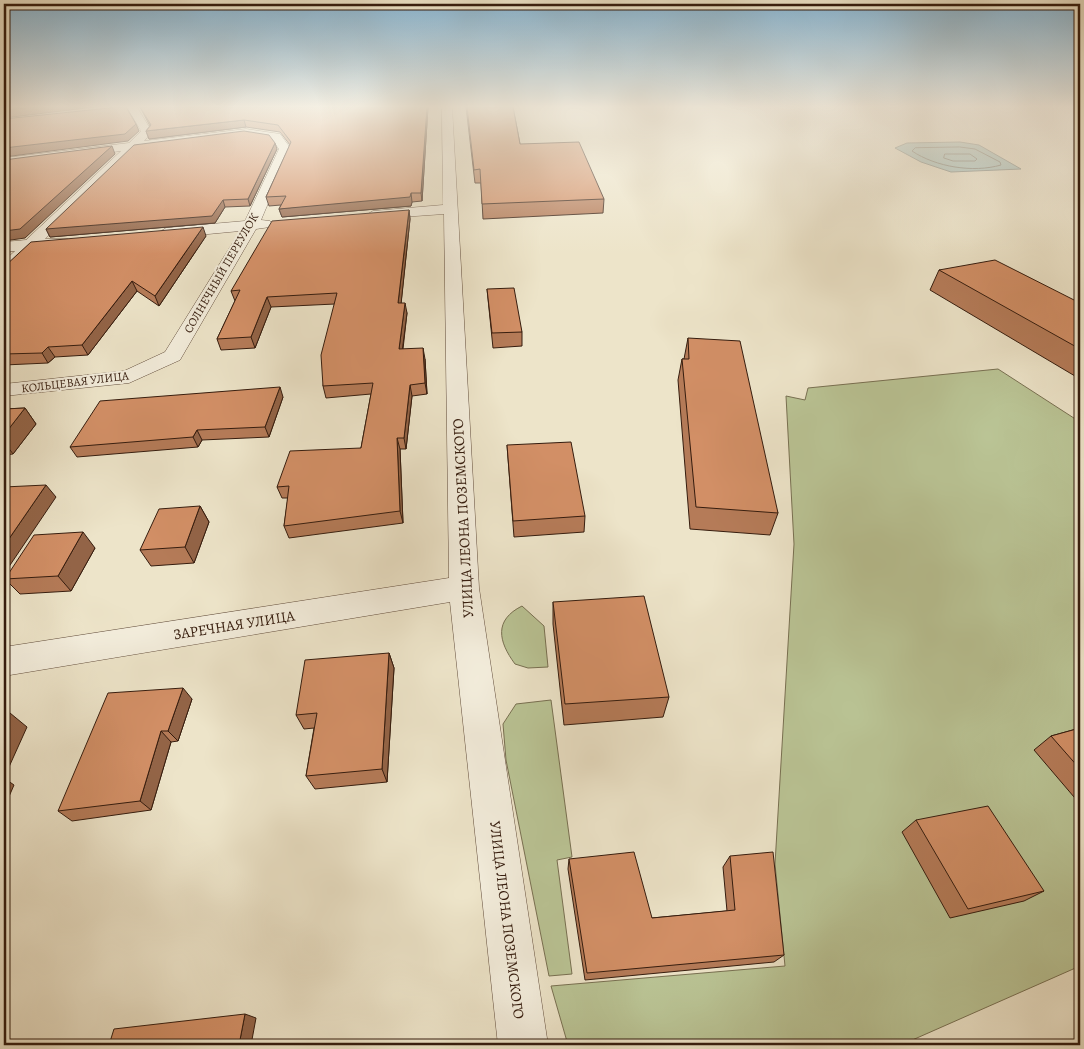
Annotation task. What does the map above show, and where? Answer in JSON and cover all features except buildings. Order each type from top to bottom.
[{"type":"street","points":[[4,162],[47,156]]},
{"type":"street","points":[[4,270],[120,156]]},
{"type":"street","name":"СОЛНЕЧНЫЙ ПЕРЕУЛОК","points":[[173,356],[251,225],[282,156]]},
{"type":"street","name":"УЛИЦА ЛЕОНА ПОЗЕМСКОГО","points":[[449,156],[464,588],[523,1045]]},
{"type":"street","points":[[356,216],[451,209]]},
{"type":"street","points":[[155,234],[280,223]]},
{"type":"street","points":[[4,247],[78,240]]},
{"type":"street","name":"КОЛЬЦЕВАЯ УЛИЦА","points":[[4,390],[129,377],[173,356]]},
{"type":"street","name":"ЗАРЕЧНАЯ УЛИЦА","points":[[4,662],[464,588]]},
{"type":"green space","points":[[998,369],[1080,422],[1080,966],[901,1045],[568,1045],[551,986],[785,966],[775,864],[794,544],[786,396],[805,400],[808,388]]},
{"type":"green space","points":[[522,606],[544,626],[548,667],[528,668],[515,664],[505,647],[502,639],[503,624],[513,612]]},
{"type":"green space","points":[[551,700],[572,857],[557,860],[572,974],[549,976],[506,760],[503,724],[516,704]]},
{"type":"water","points":[[910,156],[998,156],[1021,169],[951,172],[921,162]]}]
